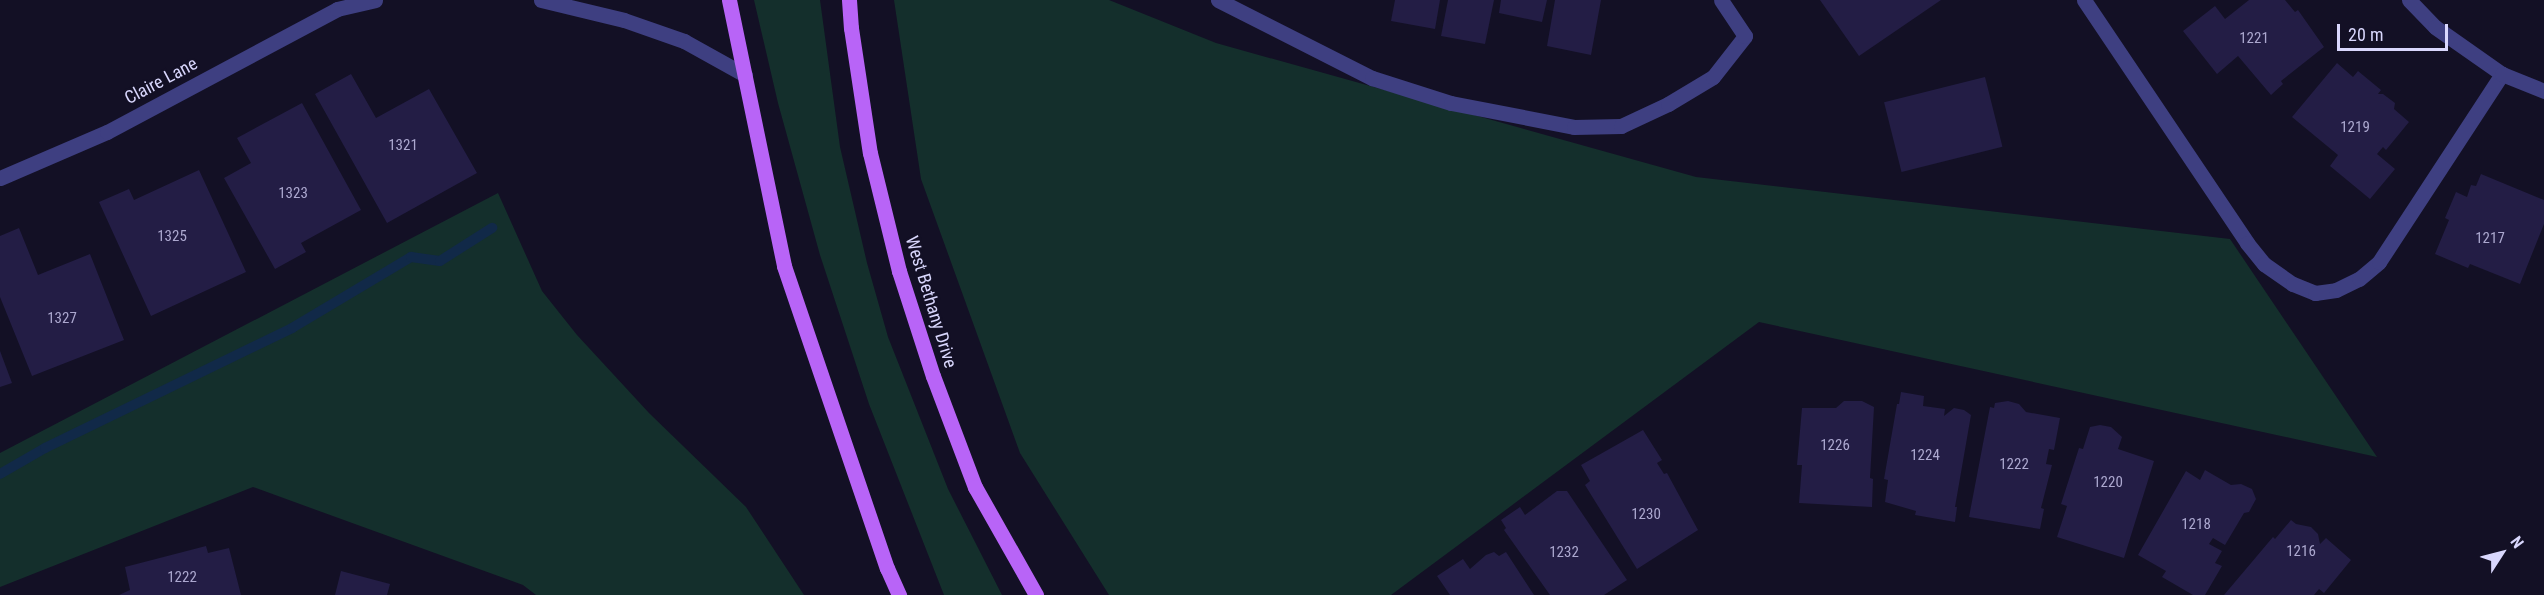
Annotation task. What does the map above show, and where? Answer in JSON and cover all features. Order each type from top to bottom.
[{"type":"main road","points":[[729,0],[784,266],[886,568],[899,595]]},
{"type":"main road","name":"West Bethany Drive","points":[[849,0],[851,28],[870,153],[906,292],[933,376],[975,487],[1036,595]]},
{"type":"street","name":"Claire Lane","points":[[0,178],[107,132],[333,4],[375,0]]},
{"type":"street","points":[[541,0],[624,20],[674,38],[744,75]]},
{"type":"street","points":[[1218,0],[1372,78],[1451,104],[1574,127],[1621,126],[1668,104],[1713,77],[1745,36],[1721,0]]},
{"type":"street","points":[[2084,0],[2264,264],[2293,284],[2315,293],[2336,290],[2360,279],[2379,262],[2502,74]]},
{"type":"street","points":[[2409,0],[2435,27],[2502,74],[2544,91]]},
{"type":"green space","points":[[754,0],[820,0],[840,147],[867,263],[888,337],[948,489],[1002,595],[944,595],[869,404],[820,255],[778,103]]},
{"type":"green space","points":[[894,0],[1109,0],[1216,43],[1696,177],[2230,239],[2377,457],[1759,322],[1391,595],[1109,595],[1020,453],[921,179]]},
{"type":"green space","points":[[498,193],[542,291],[577,335],[649,413],[746,507],[804,595],[536,595],[523,585],[253,487],[0,587],[0,453]]},
{"type":"building","points":[[1395,0],[1440,0],[1435,29],[1391,21]]},
{"type":"building","points":[[1448,0],[1494,0],[1485,44],[1441,36]]},
{"type":"building","points":[[1501,0],[1547,0],[1542,22],[1499,13]]},
{"type":"building","points":[[1555,0],[1601,0],[1591,55],[1547,46]]},
{"type":"building","points":[[1820,0],[1941,0],[1859,56]]},
{"type":"building","points":[[2249,0],[2285,0],[2295,12],[2298,10],[2324,47],[2281,81],[2283,84],[2271,95],[2238,56],[2217,74],[2183,31],[2215,6],[2225,19]]},
{"type":"building","points":[[2337,63],[2353,77],[2358,71],[2381,90],[2378,94],[2383,94],[2395,103],[2394,109],[2409,122],[2386,150],[2383,147],[2377,154],[2395,169],[2370,199],[2330,166],[2338,155],[2292,117]]},
{"type":"building","points":[[351,74],[376,118],[429,89],[477,173],[387,223],[315,94]]},
{"type":"building","points":[[1985,77],[2002,147],[1902,172],[1884,102]]},
{"type":"building","points":[[302,103],[361,210],[301,243],[306,252],[275,269],[224,178],[251,163],[237,138]]},
{"type":"building","points":[[199,170],[246,272],[151,316],[99,202],[129,189],[134,200]]},
{"type":"building","points":[[2481,174],[2544,200],[2544,224],[2520,284],[2470,264],[2468,268],[2435,254],[2449,220],[2445,218],[2456,192],[2467,197],[2471,185],[2476,186]]},
{"type":"building","points":[[19,228],[38,275],[90,254],[124,340],[32,376],[0,297],[0,236]]},
{"type":"building","points":[[0,351],[12,383],[0,387]]},
{"type":"building","points":[[1901,392],[1924,396],[1923,406],[1945,409],[1944,416],[1954,408],[1964,410],[1971,415],[1955,507],[1957,507],[1955,522],[1915,515],[1916,511],[1885,502],[1888,480],[1884,479]]},
{"type":"building","points":[[1844,401],[1862,401],[1874,407],[1870,478],[1873,479],[1872,507],[1799,503],[1802,465],[1797,465],[1802,408],[1836,408]]},
{"type":"building","points":[[2008,401],[2019,404],[2026,412],[2060,418],[2054,450],[2049,449],[2046,464],[2052,465],[2041,508],[2044,509],[2040,529],[1969,517],[1990,407],[1994,408],[1995,403]]},
{"type":"building","points":[[2100,425],[2111,427],[2122,437],[2118,449],[2154,461],[2124,558],[2057,537],[2067,506],[2061,504],[2079,448],[2083,449],[2090,427]]},
{"type":"building","points":[[1643,430],[1662,460],[1657,463],[1664,474],[1667,473],[1698,530],[1637,569],[1585,485],[1590,481],[1581,465]]},
{"type":"building","points":[[2205,470],[2231,485],[2241,484],[2252,489],[2256,499],[2249,512],[2244,513],[2225,545],[2213,538],[2209,544],[2222,551],[2215,563],[2222,566],[2205,595],[2193,595],[2162,577],[2166,571],[2138,555],[2186,471],[2200,480]]},
{"type":"building","points":[[1557,491],[1567,491],[1627,580],[1604,595],[1550,595],[1504,530],[1506,528],[1501,520],[1520,507],[1525,515]]},
{"type":"building","points":[[2291,520],[2296,524],[2311,527],[2318,534],[2320,544],[2326,538],[2351,560],[2324,593],[2319,589],[2314,595],[2224,595],[2273,537],[2275,539]]},
{"type":"building","points":[[206,546],[208,553],[229,548],[241,595],[119,595],[130,590],[125,567]]},
{"type":"building","points":[[1494,552],[1499,556],[1506,552],[1534,595],[1450,595],[1437,576],[1463,559],[1470,569],[1486,555]]},
{"type":"building","points":[[341,571],[390,584],[387,595],[335,595]]},
{"type":"waterway","points":[[0,474],[45,448],[292,328],[411,257],[440,261],[492,228]]}]
